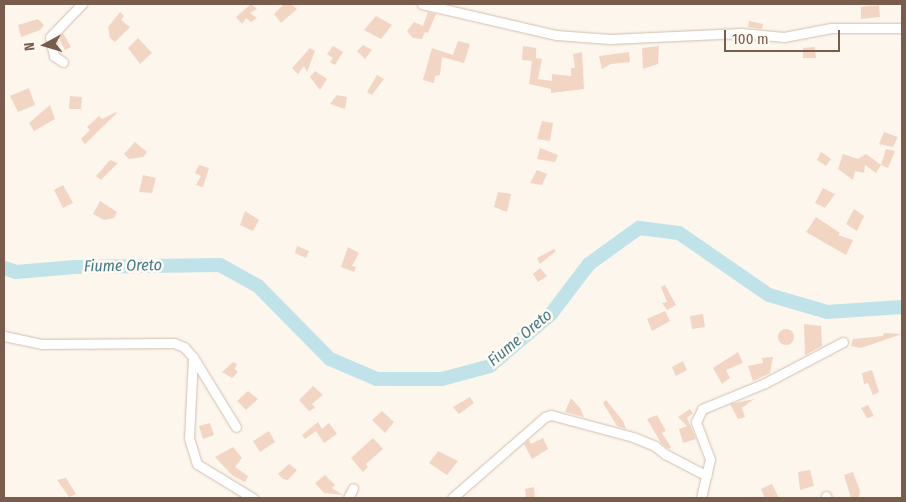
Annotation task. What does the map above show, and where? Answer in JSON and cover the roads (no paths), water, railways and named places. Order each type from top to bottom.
[{"type":"street","points":[[63,62],[54,56],[50,37],[82,4]]},
{"type":"street","points":[[422,4],[425,7],[556,35],[610,39],[741,33],[784,36],[831,28],[902,28]]},
{"type":"street","points":[[4,336],[42,344],[174,343],[184,347],[193,357],[236,427]]},
{"type":"street","points":[[701,498],[710,459],[696,422],[702,410],[765,383],[843,342]]},
{"type":"street","points":[[193,357],[189,438],[197,464],[253,498]]},
{"type":"street","points":[[452,498],[545,417],[551,415],[633,437],[655,446],[664,454],[706,476]]},
{"type":"street","points":[[348,498],[353,488]]},
{"type":"waterway","name":"Fiume Oreto","points":[[4,268],[16,272],[75,267],[220,265],[258,286],[330,359],[377,379],[442,379],[490,366],[551,314],[589,264],[639,228],[679,233],[769,295],[827,312],[902,307]]}]
